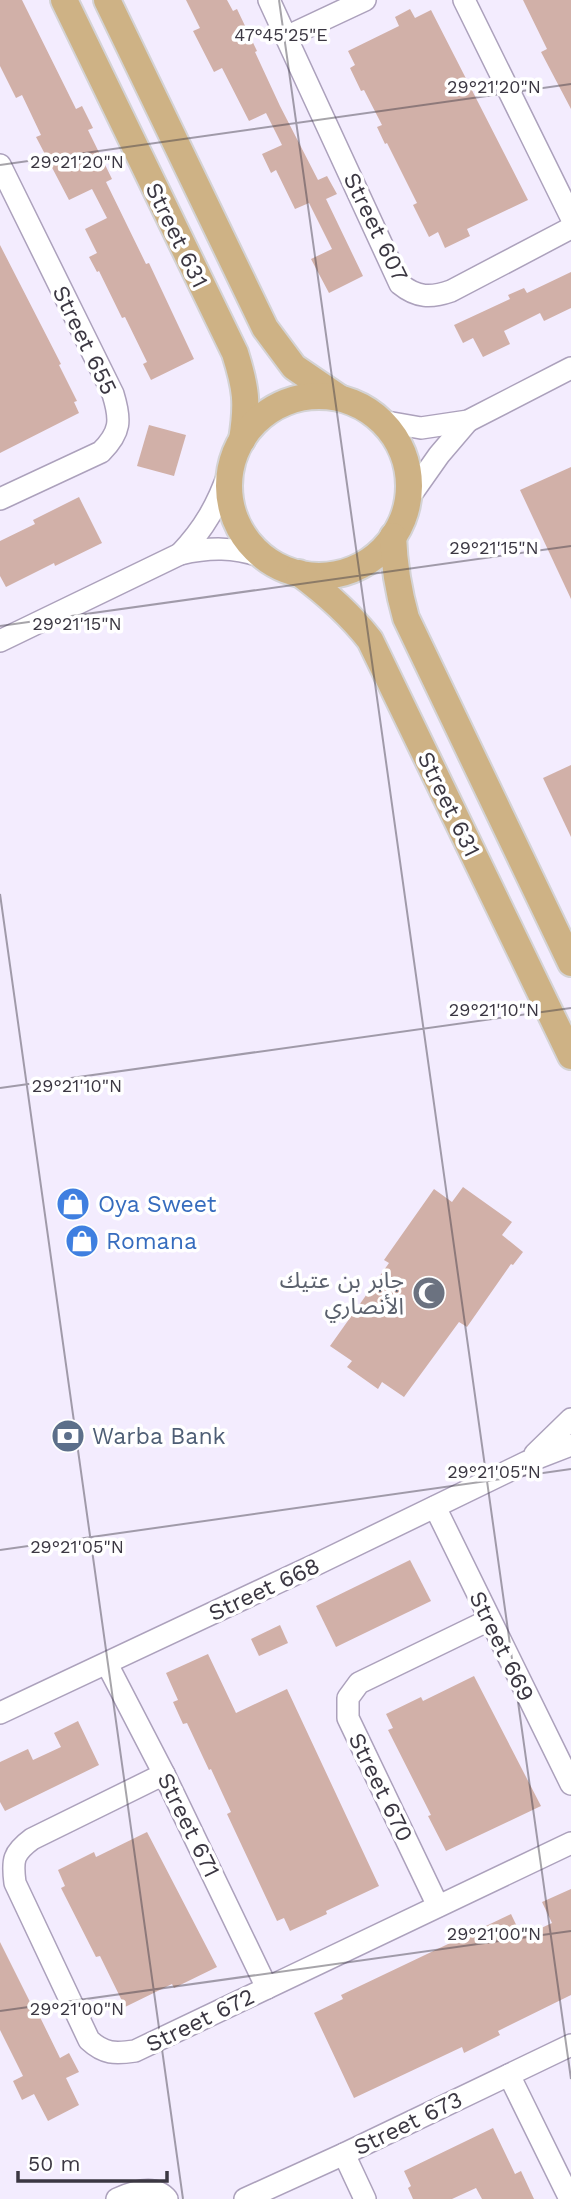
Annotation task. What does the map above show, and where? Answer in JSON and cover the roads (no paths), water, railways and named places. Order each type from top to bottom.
[{"type":"main road","name":"Street 631","points":[[64,0],[234,354],[242,377],[246,411],[242,440]]},
{"type":"main road","name":"Street 631","points":[[107,0],[265,328],[295,367],[339,398]]},
{"type":"main road","points":[[317,396],[339,398],[362,407],[381,421],[398,443],[404,457],[409,485],[408,499],[393,536],[382,550],[368,561],[335,574],[299,573],[263,557],[242,533],[235,519],[230,496],[229,472],[242,440],[256,422],[274,408],[295,399],[317,396]]},
{"type":"main road","name":"Street 631","points":[[393,536],[398,590],[406,618],[571,963]]},
{"type":"main road","name":"Street 631","points":[[299,573],[332,598],[370,640],[571,1056]]},
{"type":"street","name":"Street 607","points":[[269,0],[400,284],[411,292],[436,296],[451,291],[571,228]]},
{"type":"street","points":[[286,37],[365,0]]},
{"type":"street","points":[[464,0],[571,217]]},
{"type":"street","name":"Street 655","points":[[0,499],[101,452],[112,442],[118,430],[118,410],[113,394],[1,167]]},
{"type":"street","points":[[381,421],[421,428],[468,421],[571,369]]},
{"type":"street","points":[[408,499],[439,455],[468,421]]},
{"type":"street","points":[[180,554],[211,517],[229,472]]},
{"type":"street","points":[[0,641],[180,554],[222,547],[263,557]]},
{"type":"street","name":"Street 668","points":[[527,1462],[571,1419]]},
{"type":"street","name":"Street 668","points":[[0,1713],[527,1462],[571,1445]]},
{"type":"street","name":"Street 669","points":[[435,1507],[571,1784]]},
{"type":"street","name":"Street 670","points":[[439,1906],[348,1718],[348,1698],[359,1683],[489,1620]]},
{"type":"street","name":"Street 671","points":[[107,1664],[164,1774],[267,1988]]},
{"type":"street","name":"Street 672","points":[[164,1774],[32,1839],[20,1848],[13,1867],[15,1883],[89,2039],[99,2049],[110,2053],[135,2051],[571,1843]]},
{"type":"street","name":"Street 673","points":[[245,2199],[571,2045]]},
{"type":"street","points":[[509,2075],[570,2199]]},
{"type":"street","points":[[344,2154],[365,2199]]},
{"type":"street","points":[[117,2199],[139,2190],[164,2194],[167,2199]]},
{"type":"place","name":"Oya Sweet","points":[[73,1204]]},
{"type":"place","name":"Romana","points":[[82,1241]]},
{"type":"place","name":"جابر بن عتيك الأنصاري","points":[[429,1293]]},
{"type":"place","name":"Warba Bank","points":[[68,1436]]}]
